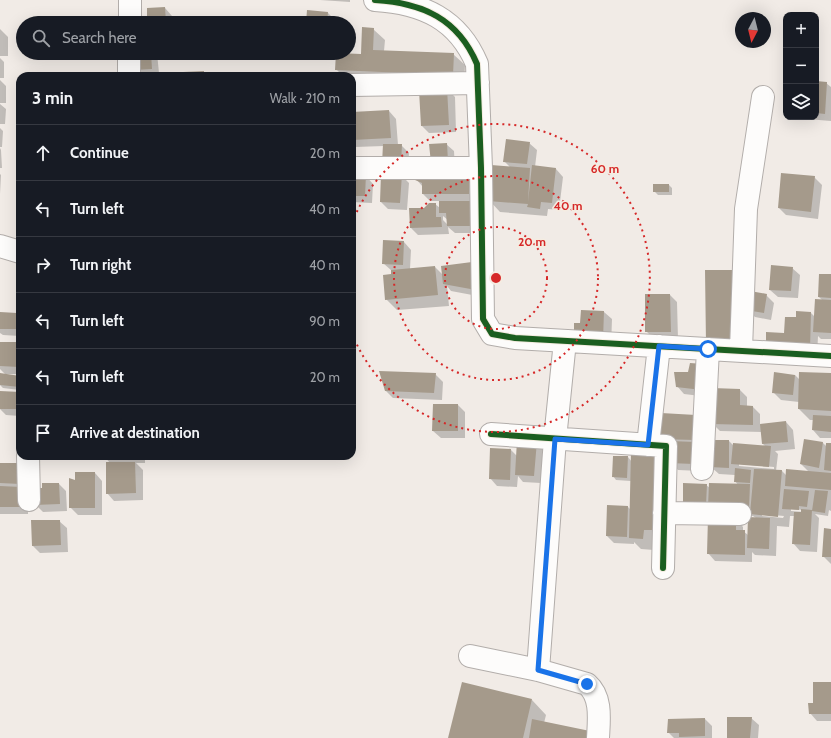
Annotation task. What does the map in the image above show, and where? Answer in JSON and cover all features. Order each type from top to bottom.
[{"type":"street","points":[[130,0],[130,16]]},
{"type":"street","points":[[375,0],[420,7],[438,15],[454,29],[472,52],[477,64],[481,168],[483,319],[492,334],[515,338],[831,356]]},
{"type":"street","points":[[129,60],[129,72]]},
{"type":"street","points":[[356,85],[478,83]]},
{"type":"street","points":[[741,350],[746,209],[763,97]]},
{"type":"street","points":[[356,168],[481,168]]},
{"type":"street","points":[[0,246],[16,251]]},
{"type":"street","points":[[538,670],[555,439],[565,341]]},
{"type":"street","points":[[648,445],[659,346]]},
{"type":"street","points":[[702,469],[708,349]]},
{"type":"street","points":[[491,434],[666,446],[663,568]]},
{"type":"street","points":[[28,460],[29,500]]},
{"type":"street","points":[[664,513],[740,514]]},
{"type":"street","points":[[470,656],[538,670],[587,684],[593,689],[599,708],[598,738]]},
{"type":"building","points":[[165,7],[166,16],[147,16],[147,8]]},
{"type":"building","points":[[307,10],[328,12],[328,16],[307,16]]},
{"type":"building","points":[[362,27],[374,28],[373,50],[454,53],[453,75],[335,70],[336,60],[356,60],[356,54],[361,54]]},
{"type":"building","points":[[134,60],[151,60],[152,69],[135,70]]},
{"type":"building","points":[[204,71],[204,72],[183,72]]},
{"type":"building","points":[[819,81],[827,82],[825,114],[819,113]]},
{"type":"building","points":[[447,88],[449,125],[421,126],[419,90]]},
{"type":"building","points":[[389,110],[391,138],[356,140],[356,112]]},
{"type":"building","points":[[506,139],[530,142],[527,164],[503,162]]},
{"type":"building","points":[[447,143],[448,162],[431,163],[429,144]]},
{"type":"building","points":[[383,144],[402,144],[401,165],[382,164]]},
{"type":"building","points":[[491,165],[530,168],[528,202],[532,165],[556,168],[552,203],[541,202],[540,209],[527,207],[528,204],[488,201]]},
{"type":"building","points":[[417,172],[469,172],[469,194],[422,194],[422,183],[415,180]]},
{"type":"building","points":[[781,173],[815,176],[811,212],[778,208]]},
{"type":"building","points":[[356,174],[366,175],[365,196],[356,196]]},
{"type":"building","points":[[381,174],[402,174],[400,203],[380,202]]},
{"type":"building","points":[[653,184],[669,184],[669,192],[653,192]]},
{"type":"building","points":[[439,201],[473,201],[473,226],[447,226],[446,213],[439,213]]},
{"type":"building","points":[[429,203],[436,203],[436,217],[441,217],[442,227],[410,228],[409,208],[424,208]]},
{"type":"building","points":[[383,240],[404,241],[403,265],[382,264]]},
{"type":"building","points":[[472,262],[476,290],[443,284],[441,266]]},
{"type":"building","points":[[771,265],[793,267],[791,291],[769,290]]},
{"type":"building","points":[[435,266],[438,295],[385,300],[383,275],[391,274],[391,270]]},
{"type":"building","points":[[705,270],[736,270],[736,344],[706,344]]},
{"type":"building","points":[[819,274],[831,274],[831,298],[818,297]]},
{"type":"building","points":[[750,291],[767,294],[764,313],[746,310]]},
{"type":"building","points":[[645,294],[670,294],[671,332],[645,332]]},
{"type":"building","points":[[815,299],[831,300],[831,333],[813,332]]},
{"type":"building","points":[[581,310],[604,311],[603,340],[574,338],[574,323],[580,323]]},
{"type":"building","points":[[796,311],[811,312],[810,350],[766,348],[766,332],[784,333],[785,317],[796,317]]},
{"type":"building","points":[[0,312],[16,313],[16,329],[0,329]]},
{"type":"building","points":[[0,342],[16,342],[16,367],[0,366]]},
{"type":"building","points":[[690,363],[704,364],[702,390],[676,387],[674,372],[688,372]]},
{"type":"building","points":[[379,371],[436,373],[434,393],[385,391]]},
{"type":"building","points":[[774,372],[795,375],[793,395],[772,393]]},
{"type":"building","points":[[799,372],[831,373],[831,411],[798,409]]},
{"type":"building","points":[[0,373],[16,375],[16,387],[0,385]]},
{"type":"building","points":[[712,388],[740,389],[740,405],[753,406],[753,425],[712,424]]},
{"type":"building","points":[[0,391],[16,392],[16,409],[0,409]]},
{"type":"building","points":[[433,404],[458,404],[458,431],[432,431]]},
{"type":"building","points":[[661,413],[696,415],[695,440],[660,439]]},
{"type":"building","points":[[813,415],[831,416],[831,432],[812,430]]},
{"type":"building","points":[[786,421],[788,442],[762,444],[760,424]]},
{"type":"building","points":[[804,439],[823,442],[819,468],[800,464]]},
{"type":"building","points":[[517,440],[537,441],[534,476],[515,475]]},
{"type":"building","points":[[711,440],[729,440],[729,468],[710,467]]},
{"type":"building","points":[[670,441],[695,442],[694,464],[669,463]]},
{"type":"building","points":[[733,443],[771,446],[769,467],[731,464]]},
{"type":"building","points":[[826,443],[831,443],[831,471],[824,470]]},
{"type":"building","points":[[490,448],[511,449],[510,480],[489,479]]},
{"type":"building","points":[[631,452],[657,453],[656,530],[644,530],[643,539],[629,538]]},
{"type":"building","points":[[613,456],[628,456],[627,478],[612,477]]},
{"type":"building","points":[[106,462],[135,462],[136,493],[106,494]]},
{"type":"building","points":[[0,463],[20,463],[20,484],[0,483]]},
{"type":"building","points":[[735,468],[751,470],[750,483],[734,482]]},
{"type":"building","points":[[754,469],[782,470],[778,517],[750,514]]},
{"type":"building","points":[[786,469],[831,473],[831,490],[785,486]]},
{"type":"building","points":[[75,472],[95,472],[95,508],[69,508],[69,478],[75,480]]},
{"type":"building","points":[[42,483],[59,483],[60,504],[34,505],[34,488],[42,488]]},
{"type":"building","points":[[683,483],[707,484],[706,505],[683,505]]},
{"type":"building","points":[[709,483],[750,484],[749,509],[708,507]]},
{"type":"building","points":[[0,486],[21,487],[21,507],[0,507]]},
{"type":"building","points":[[784,489],[809,491],[807,507],[799,506],[799,510],[782,509]]},
{"type":"building","points":[[815,490],[828,491],[825,513],[812,511]]},
{"type":"building","points":[[607,505],[628,506],[627,537],[606,536]]},
{"type":"building","points":[[801,509],[812,510],[810,545],[792,544],[794,512],[801,512]]},
{"type":"building","points":[[708,517],[736,518],[736,530],[745,530],[745,555],[707,554]]},
{"type":"building","points":[[748,517],[770,518],[769,549],[747,548]]},
{"type":"building","points":[[31,520],[60,520],[61,545],[32,546]]},
{"type":"building","points":[[824,528],[831,529],[831,557],[822,557]]},
{"type":"building","points":[[462,682],[532,699],[523,738],[448,738]]},
{"type":"building","points":[[813,682],[831,682],[831,714],[809,714],[808,703],[813,703]]},
{"type":"building","points":[[727,717],[752,717],[750,738],[727,738]]},
{"type":"building","points":[[705,718],[705,736],[679,737],[679,733],[667,733],[668,719]]},
{"type":"building","points":[[532,719],[590,731],[588,738],[529,738]]},
{"type":"cycle path","points":[[375,0],[409,5],[437,16],[460,35],[477,64],[481,168],[483,319],[492,334],[515,338],[831,356]]},
{"type":"cycle path","points":[[491,434],[666,446],[663,568]]},
{"type":"route","points":[[587,684],[538,670],[555,439],[648,445],[659,346],[708,349]]}]
